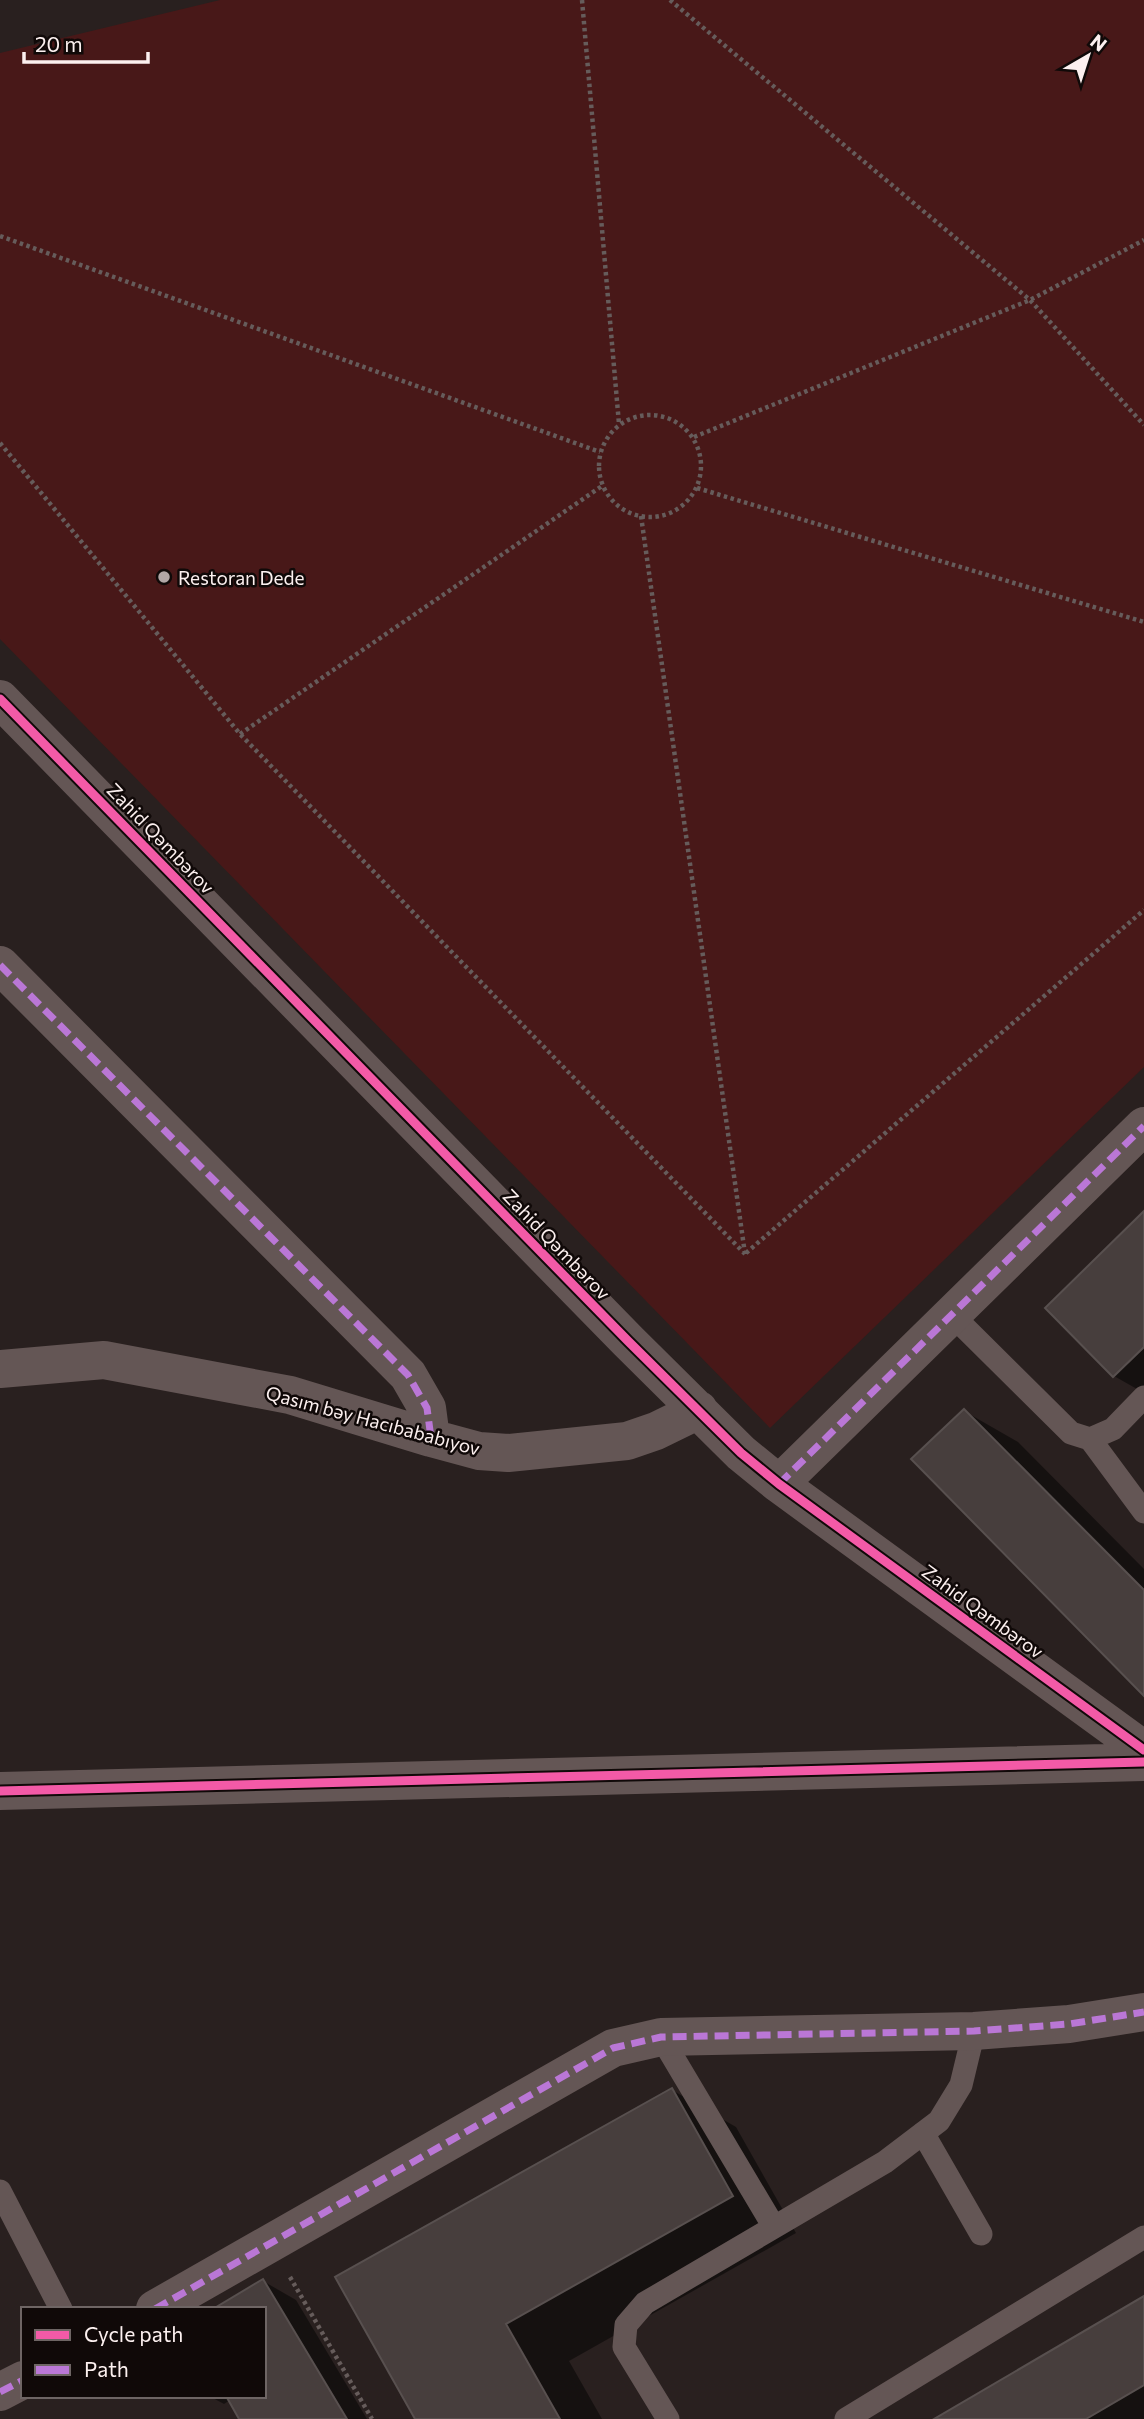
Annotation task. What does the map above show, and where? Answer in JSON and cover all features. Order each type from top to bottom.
[{"type":"street","name":"Zahid Qəmbərov","points":[[0,699],[741,1453],[779,1484],[1144,1750]]},
{"type":"street","points":[[0,965],[408,1375],[427,1408],[431,1438]]},
{"type":"street","points":[[779,1484],[1144,1126]]},
{"type":"street","name":"Qasım bəy Hacıbababıyov","points":[[0,1369],[104,1360],[290,1395],[479,1451],[508,1453],[627,1441],[656,1431],[699,1410]]},
{"type":"street","points":[[0,1791],[1144,1762]]},
{"type":"street","points":[[158,2307],[613,2048],[661,2037],[974,2031],[1069,2024],[1143,2014]]},
{"type":"street","points":[[0,2392],[21,2381]]},
{"type":"lane","points":[[952,1315],[1071,1433],[1090,1439],[1144,1512]]},
{"type":"lane","points":[[1090,1439],[1113,1429],[1144,1397]]},
{"type":"lane","points":[[668,2419],[624,2347],[626,2325],[645,2303],[885,2162],[939,2121],[961,2085],[974,2031]]},
{"type":"lane","points":[[661,2037],[774,2227]]},
{"type":"lane","points":[[923,2133],[981,2234]]},
{"type":"lane","points":[[0,2191],[60,2307]]},
{"type":"lane","points":[[846,2419],[1142,2245]]},
{"type":"path","points":[[582,0],[619,424]]},
{"type":"path","points":[[670,0],[1030,300],[1144,425]]},
{"type":"path","points":[[0,236],[600,452]]},
{"type":"path","points":[[694,437],[1030,300],[1144,240]]},
{"type":"path","points":[[659,415],[682,425],[694,437],[701,453],[702,470],[697,488],[688,501],[675,511],[659,517],[641,516],[625,511],[612,500],[603,486],[598,469],[600,452],[607,437],[619,424],[634,416],[659,415]]},
{"type":"path","points":[[0,443],[240,734],[745,1254]]},
{"type":"path","points":[[240,734],[603,486]]},
{"type":"path","points":[[697,488],[1144,622]]},
{"type":"path","points":[[641,516],[745,1254]]},
{"type":"path","points":[[745,1254],[1144,910]]},
{"type":"path","points":[[270,2243],[372,2419]]},
{"type":"shaded area","points":[[220,0],[1144,0],[1144,1067],[770,1428],[0,639],[0,53]]},
{"type":"building","points":[[1144,1211],[1144,1347],[1113,1377],[1045,1308]]},
{"type":"building","points":[[964,1409],[1144,1590],[1144,1696],[911,1459]]},
{"type":"building","points":[[672,2088],[733,2196],[506,2324],[560,2419],[415,2419],[335,2277]]},
{"type":"building","points":[[263,2279],[347,2419],[239,2419],[227,2398],[266,2398],[266,2307],[216,2307]]},
{"type":"building","points":[[1144,2296],[1144,2385],[1086,2419],[934,2419]]},
{"type":"marked path","points":[[0,965],[408,1375],[427,1408],[431,1438]]},
{"type":"marked path","points":[[779,1484],[1144,1126]]},
{"type":"marked path","points":[[159,2307],[613,2048],[661,2037],[974,2031],[1069,2024],[1144,2012]]},
{"type":"marked path","points":[[0,2392],[21,2381]]},
{"type":"cycle path","points":[[0,699],[741,1453],[779,1484],[1144,1750]]},
{"type":"cycle path","points":[[0,1791],[1144,1762]]},
{"type":"place","name":"Restoran Dede","points":[[164,577]]}]
